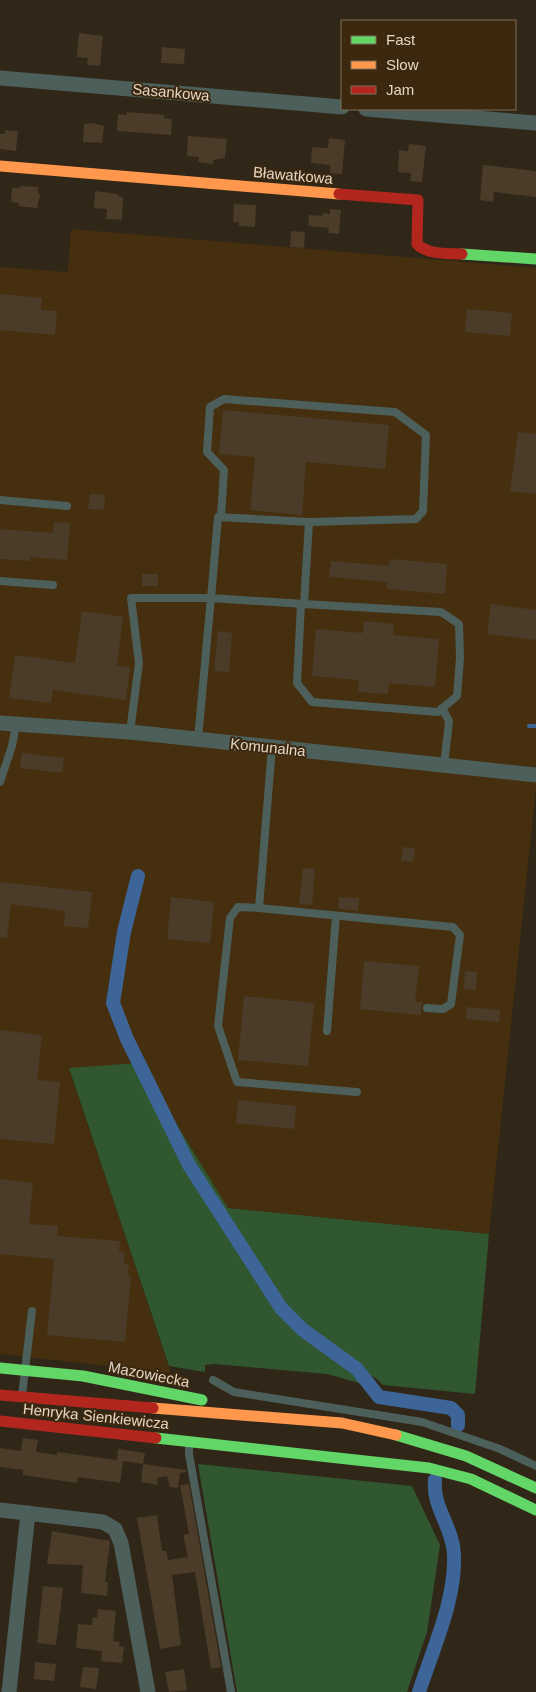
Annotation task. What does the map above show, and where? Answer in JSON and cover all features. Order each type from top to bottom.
[{"type":"street","name":"Sasankowa","points":[[0,78],[341,107]]},
{"type":"street","points":[[378,110],[536,123]]},
{"type":"street","name":"Bławatkowa","points":[[0,166],[418,200],[417,244],[422,249],[432,252],[536,259]]},
{"type":"street","name":"Komunalna","points":[[0,723],[130,732],[536,775]]},
{"type":"street","name":"Mazowiecka","points":[[0,1368],[83,1376],[290,1418]]},
{"type":"street","name":"Mazowiecka","points":[[0,1395],[342,1423],[435,1444],[472,1457],[536,1488]]},
{"type":"street","name":"Henryka Sienkiewicza","points":[[0,1421],[428,1468],[471,1479],[536,1510]]},
{"type":"street","points":[[0,1510],[103,1522],[115,1529],[120,1543],[148,1692]]},
{"type":"street","points":[[9,1692],[28,1513]]},
{"type":"lane","points":[[198,739],[210,598],[218,517],[221,517],[224,470],[207,452],[210,407],[224,398],[395,412],[426,435],[423,511],[416,519],[309,522],[221,517]]},
{"type":"lane","points":[[0,500],[67,506]]},
{"type":"lane","points":[[130,732],[139,663],[131,598],[210,598],[302,604],[441,612],[459,624],[460,658],[457,696],[438,712],[312,702],[297,683],[302,604],[309,522]]},
{"type":"lane","points":[[0,581],[53,586]]},
{"type":"lane","points":[[442,708],[449,721],[444,765]]},
{"type":"lane","points":[[0,782],[12,746],[16,725]]},
{"type":"lane","points":[[259,908],[272,747]]},
{"type":"lane","points":[[357,1092],[237,1082],[218,1026],[230,918],[238,907],[453,927],[460,935],[450,1004],[443,1008],[427,1008]]},
{"type":"lane","points":[[327,1032],[336,916]]},
{"type":"lane","points":[[21,1397],[32,1311]]},
{"type":"lane","points":[[213,1380],[234,1392],[422,1422],[500,1449],[536,1466]]},
{"type":"lane","points":[[190,1441],[189,1454],[231,1692]]},
{"type":"shaded area","points":[[71,229],[536,268],[536,788],[489,1234],[228,1208],[139,1063],[69,1069],[171,1373],[0,1354],[0,267],[68,272]]},
{"type":"green space","points":[[139,1063],[228,1208],[489,1234],[475,1394],[383,1385],[373,1376],[359,1383],[327,1374],[215,1364],[205,1365],[205,1372],[169,1366],[69,1068]]},
{"type":"green space","points":[[198,1464],[412,1486],[440,1545],[427,1632],[407,1692],[237,1692]]},
{"type":"building","points":[[79,33],[103,36],[100,66],[87,65],[88,58],[77,57]]},
{"type":"building","points":[[162,47],[185,49],[184,64],[161,63]]},
{"type":"building","points":[[127,112],[164,115],[164,118],[172,119],[171,135],[117,131],[118,114],[127,115]]},
{"type":"building","points":[[92,123],[104,126],[102,143],[83,142],[84,124]]},
{"type":"building","points":[[5,130],[18,131],[16,151],[0,149],[0,134],[5,134]]},
{"type":"building","points":[[188,136],[227,139],[225,158],[213,160],[213,164],[198,162],[199,157],[187,156]]},
{"type":"building","points":[[329,138],[345,140],[342,174],[330,173],[330,165],[311,163],[312,147],[328,148]]},
{"type":"building","points":[[409,144],[426,146],[422,182],[410,181],[411,173],[398,172],[399,150],[408,151]]},
{"type":"building","points":[[483,165],[536,171],[536,197],[494,192],[493,202],[480,200]]},
{"type":"building","points":[[20,186],[38,187],[40,195],[37,208],[18,206],[19,203],[11,202],[12,188],[20,188]]},
{"type":"building","points":[[95,191],[118,194],[118,196],[123,197],[122,220],[106,219],[107,209],[94,208]]},
{"type":"building","points":[[234,204],[256,205],[255,227],[239,226],[239,222],[233,222]]},
{"type":"building","points":[[330,209],[341,210],[339,234],[328,233],[329,228],[308,226],[309,215],[322,216],[323,213],[330,214]]},
{"type":"building","points":[[291,231],[305,232],[304,248],[290,247]]},
{"type":"building","points":[[0,294],[42,298],[41,310],[57,311],[55,335],[0,330]]},
{"type":"building","points":[[467,309],[512,313],[510,336],[465,332]]},
{"type":"building","points":[[223,410],[389,425],[385,469],[306,462],[302,515],[250,510],[255,457],[219,454]]},
{"type":"building","points":[[518,432],[536,434],[536,494],[510,491]]},
{"type":"building","points":[[90,494],[105,495],[104,510],[88,509]]},
{"type":"building","points":[[54,522],[70,523],[67,560],[30,557],[30,561],[0,559],[0,529],[53,533]]},
{"type":"building","points":[[390,559],[447,564],[445,594],[387,589],[387,582],[329,577],[331,561],[389,566]]},
{"type":"building","points":[[142,574],[158,574],[158,586],[142,586]]},
{"type":"building","points":[[491,604],[536,610],[536,640],[487,634]]},
{"type":"building","points":[[82,611],[123,617],[117,666],[130,667],[126,700],[53,690],[51,703],[9,698],[15,655],[75,663]]},
{"type":"building","points":[[364,621],[394,624],[393,635],[439,639],[435,687],[389,683],[388,694],[358,692],[359,680],[312,676],[316,629],[363,633]]},
{"type":"building","points":[[218,631],[232,633],[229,672],[214,671]]},
{"type":"building","points":[[22,753],[64,758],[62,773],[20,768]]},
{"type":"building","points":[[403,847],[415,848],[413,862],[401,861]]},
{"type":"building","points":[[303,868],[315,869],[312,905],[299,904]]},
{"type":"building","points":[[0,882],[92,892],[88,928],[64,926],[65,911],[11,904],[7,938],[0,937]]},
{"type":"building","points":[[171,897],[214,902],[210,943],[167,939]]},
{"type":"building","points":[[339,897],[359,898],[358,911],[338,909]]},
{"type":"building","points":[[364,961],[419,966],[415,1002],[422,1002],[421,1015],[360,1009]]},
{"type":"building","points":[[465,971],[477,972],[476,990],[464,989]]},
{"type":"building","points":[[244,996],[314,1003],[308,1066],[238,1060]]},
{"type":"building","points":[[467,1007],[500,1010],[499,1022],[466,1019]]},
{"type":"building","points":[[0,1030],[42,1035],[37,1080],[60,1082],[54,1144],[0,1139]]},
{"type":"building","points":[[238,1100],[296,1106],[294,1129],[236,1123]]},
{"type":"building","points":[[0,1179],[33,1183],[29,1224],[58,1226],[57,1236],[120,1241],[119,1252],[125,1253],[124,1264],[129,1265],[128,1276],[131,1276],[125,1342],[47,1335],[54,1259],[0,1254]]},
{"type":"building","points":[[23,1438],[38,1440],[36,1452],[57,1455],[57,1452],[117,1460],[118,1449],[145,1453],[143,1464],[123,1461],[120,1483],[78,1477],[77,1483],[23,1475],[23,1470],[0,1467],[0,1448],[21,1451]]},
{"type":"building","points":[[143,1464],[186,1470],[186,1472],[180,1473],[178,1488],[170,1487],[167,1476],[157,1478],[158,1485],[141,1482]]},
{"type":"building","points":[[189,1484],[221,1667],[211,1669],[195,1572],[172,1575],[181,1645],[160,1649],[137,1518],[157,1515],[162,1551],[166,1551],[168,1560],[188,1557],[183,1535],[189,1534],[180,1485]]},
{"type":"building","points":[[52,1531],[110,1541],[105,1582],[108,1582],[107,1596],[81,1593],[83,1565],[47,1564]]},
{"type":"building","points":[[43,1586],[63,1588],[56,1645],[37,1643]]},
{"type":"building","points":[[98,1609],[116,1611],[113,1641],[120,1642],[119,1646],[124,1647],[122,1663],[101,1661],[102,1651],[76,1648],[78,1624],[92,1625],[93,1617],[97,1618]]},
{"type":"building","points":[[35,1662],[56,1664],[54,1681],[34,1679]]},
{"type":"building","points":[[83,1667],[99,1668],[96,1689],[80,1687]]},
{"type":"building","points":[[184,1669],[187,1690],[169,1692],[165,1672]]},
{"type":"waterway","points":[[529,726],[536,726]]},
{"type":"waterway","points":[[138,876],[124,932],[113,1003],[127,1039],[189,1165],[281,1308],[303,1330],[357,1369],[379,1397],[451,1408],[458,1415],[458,1425]]},
{"type":"waterway","points":[[419,1692],[442,1624],[454,1571],[453,1544],[439,1508],[435,1480]]},
{"type":"traffic: fast","points":[[462,254],[536,259]]},
{"type":"traffic: fast","points":[[0,1368],[83,1376],[202,1400]]},
{"type":"traffic: fast","points":[[396,1435],[466,1456],[536,1488]]},
{"type":"traffic: fast","points":[[156,1438],[429,1468],[471,1479],[536,1510]]},
{"type":"traffic: slow","points":[[0,166],[339,194]]},
{"type":"traffic: slow","points":[[153,1408],[342,1423],[396,1435]]},
{"type":"traffic: jam","points":[[339,194],[418,200],[417,244],[421,248],[432,252],[462,254]]},
{"type":"traffic: jam","points":[[0,1395],[153,1408]]},
{"type":"traffic: jam","points":[[0,1421],[156,1438]]}]
